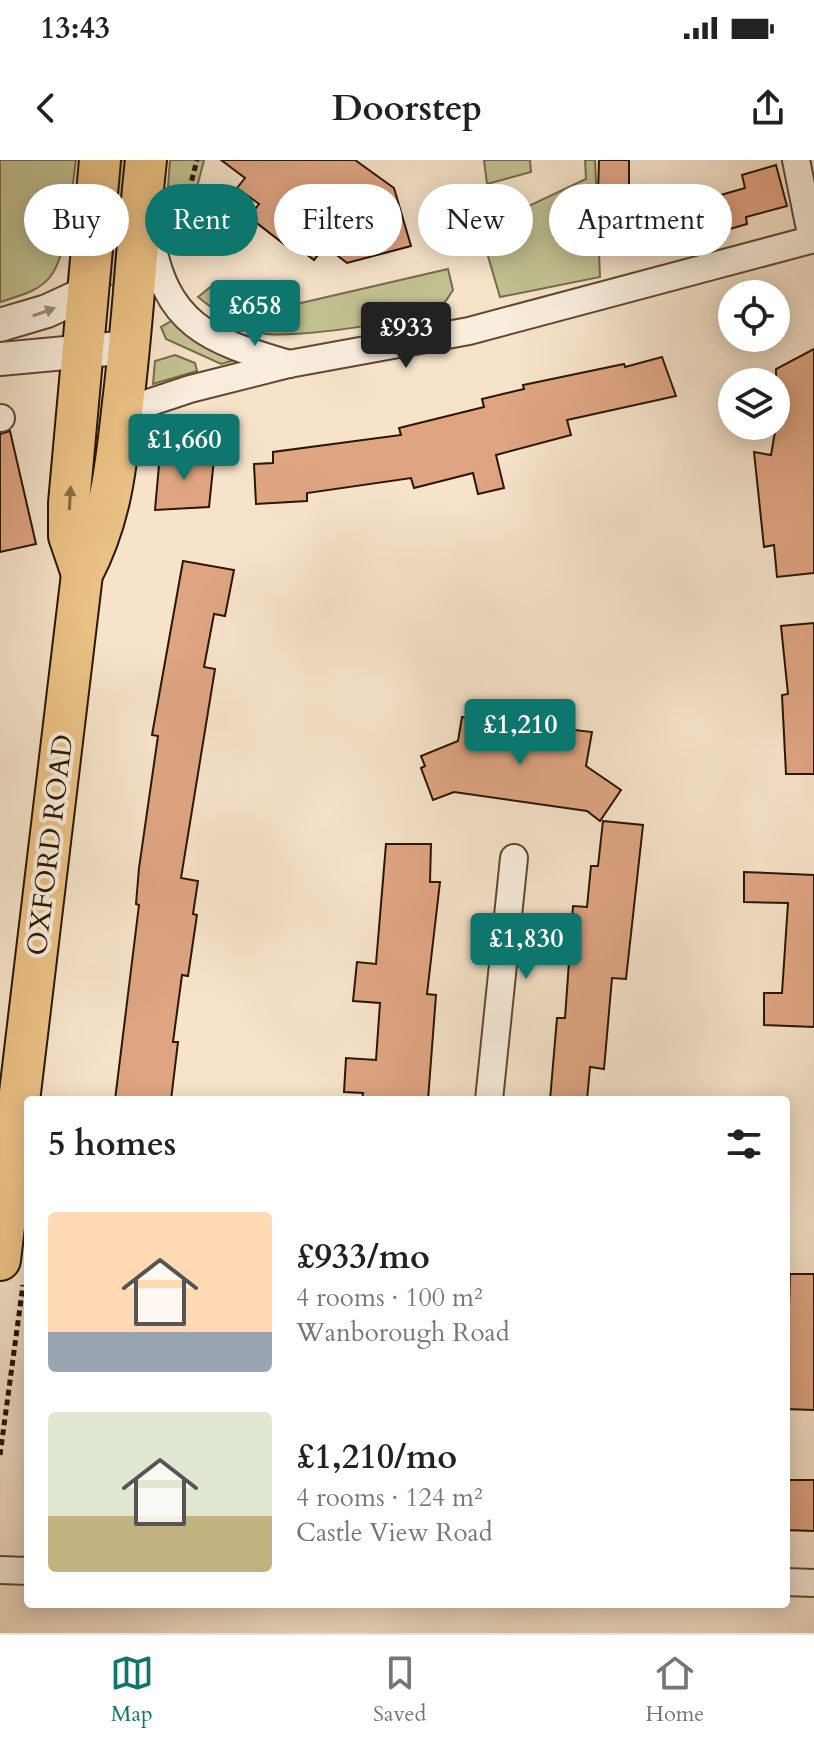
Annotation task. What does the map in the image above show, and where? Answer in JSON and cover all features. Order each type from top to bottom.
[{"type":"main road","name":"OXFORD ROAD","points":[[82,574],[69,536],[69,503],[100,160]]},
{"type":"main road","points":[[130,347],[145,171]]},
{"type":"main road","name":"OXFORD ROAD","points":[[29,1096],[82,574],[99,541],[109,512],[130,347]]},
{"type":"main road","name":"OXFORD ROAD","points":[[12,1268],[24,1149]]},
{"type":"street","points":[[121,422],[158,399],[289,364],[469,331],[813,239],[796,160]]},
{"type":"street","points":[[145,171],[156,264],[176,305],[196,327],[217,341],[289,364]]},
{"type":"street","points":[[0,325],[47,311],[86,293]]},
{"type":"street","points":[[0,359],[130,347]]},
{"type":"street","points":[[489,1096],[514,858]]},
{"type":"street","points":[[0,1570],[24,1571]]},
{"type":"street","points":[[790,1582],[814,1583]]},
{"type":"path","points":[[191,184],[197,160]]},
{"type":"path","points":[[0,1455],[12,1268]]},
{"type":"green space","points":[[0,160],[76,160],[73,184],[24,184],[24,256],[60,256],[50,277],[40,286],[0,302]]},
{"type":"green space","points":[[119,160],[130,160],[127,184],[116,184]]},
{"type":"green space","points":[[170,160],[204,160],[198,184],[168,184]]},
{"type":"green space","points":[[484,160],[530,160],[531,172],[487,184]]},
{"type":"green space","points":[[585,160],[595,160],[596,184],[575,184],[586,179]]},
{"type":"green space","points":[[549,196],[549,256],[599,256],[600,277],[500,297],[488,256],[533,256],[533,204]]},
{"type":"green space","points":[[107,256],[118,256],[114,285],[104,284]]},
{"type":"green space","points":[[448,269],[453,290],[444,303],[430,311],[383,323],[325,331],[262,333],[220,314],[198,297],[213,285],[236,301],[233,311],[262,312]]},
{"type":"green space","points":[[175,319],[235,360],[221,364],[166,339],[161,327]]},
{"type":"green space","points":[[175,355],[195,363],[197,371],[153,384],[155,361]]},
{"type":"building","points":[[221,160],[355,160],[388,184],[274,184],[274,236],[258,224],[258,184],[240,184],[245,178]]},
{"type":"building","points":[[599,160],[629,160],[629,184],[598,184]]},
{"type":"building","points":[[776,165],[787,206],[746,217],[747,224],[732,228],[732,192],[745,188],[742,175]]},
{"type":"building","points":[[402,215],[411,246],[402,248]]},
{"type":"building","points":[[338,256],[373,256],[347,263]]},
{"type":"building","points":[[814,349],[814,573],[777,577],[774,545],[764,547],[754,452],[771,455],[774,440],[790,440],[790,368],[778,368]]},
{"type":"building","points":[[662,357],[676,396],[567,420],[571,435],[496,455],[504,488],[478,494],[473,473],[414,488],[411,478],[307,493],[307,501],[256,504],[254,464],[273,463],[273,452],[401,435],[399,428],[484,407],[482,399],[524,389],[523,385],[624,364],[625,367]]},
{"type":"building","points":[[10,431],[36,544],[0,552],[0,434]]},
{"type":"building","points":[[160,454],[214,459],[209,507],[155,510]]},
{"type":"building","points":[[183,561],[234,570],[225,616],[214,614],[204,667],[215,669],[181,878],[198,881],[193,914],[197,915],[188,976],[182,975],[173,1042],[178,1042],[171,1096],[115,1096],[139,905],[136,904],[139,868],[158,736],[152,735]]},
{"type":"building","points":[[814,623],[814,774],[786,774],[782,695],[788,694],[781,626]]},
{"type":"building","points":[[462,717],[592,732],[586,766],[621,790],[600,821],[587,811],[454,792],[433,800],[421,768],[425,766],[421,756],[458,741]]},
{"type":"building","points":[[603,821],[643,825],[626,979],[612,978],[604,1069],[590,1067],[587,1096],[550,1096],[557,1018],[565,1018],[573,906],[587,907],[591,866],[598,866]]},
{"type":"building","points":[[386,844],[431,844],[430,882],[440,882],[427,994],[436,995],[428,1096],[363,1096],[363,1093],[344,1092],[346,1058],[376,1060],[380,1003],[353,1001],[357,962],[376,964]]},
{"type":"building","points":[[744,872],[814,875],[814,1027],[764,1025],[764,993],[782,993],[788,903],[744,902]]},
{"type":"building","points":[[790,1274],[814,1274],[814,1410],[790,1409]]},
{"type":"building","points":[[790,1480],[814,1480],[814,1531],[790,1530]]}]
